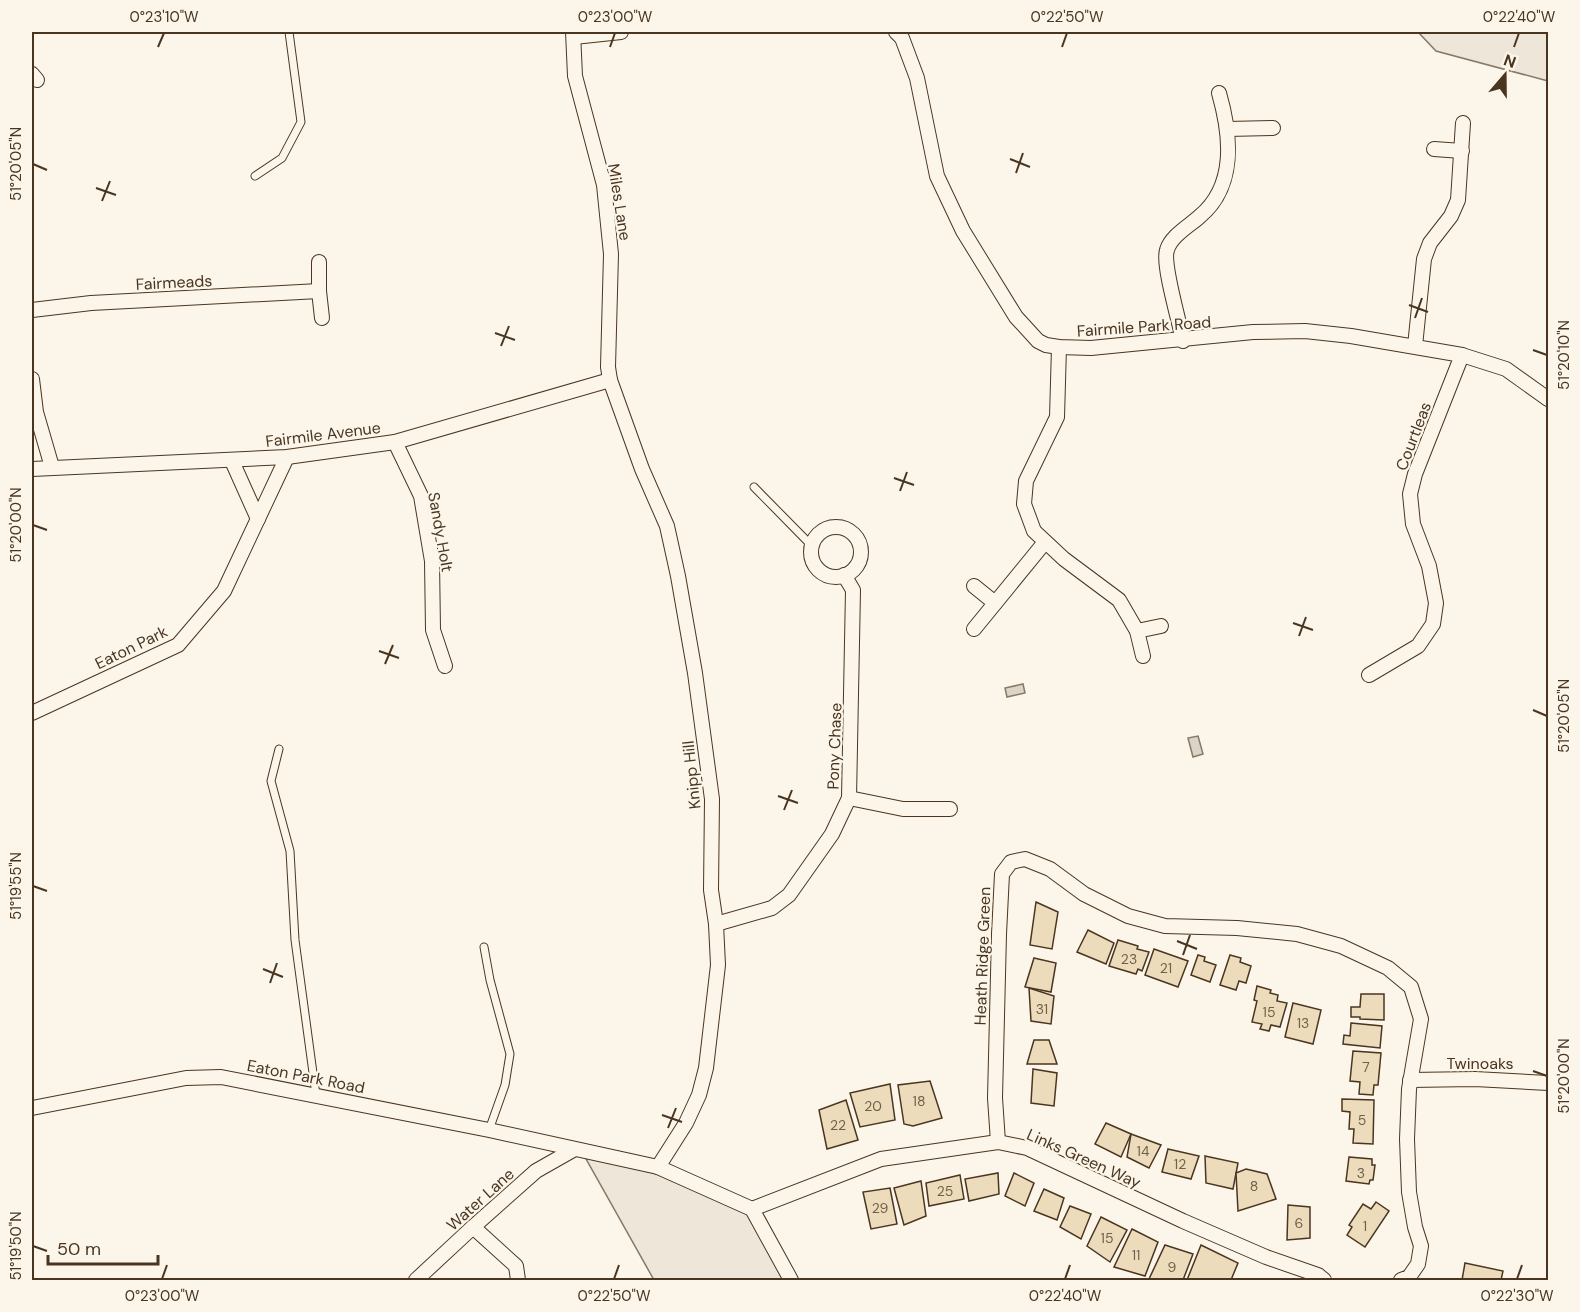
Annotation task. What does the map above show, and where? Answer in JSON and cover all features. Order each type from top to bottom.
[{"type":"street","points":[[574,34],[621,32]]},
{"type":"street","name":"Fairmile Park Road","points":[[896,32],[902,38],[917,78],[938,176],[963,231],[1016,316],[1029,333],[1046,345],[1091,348],[1184,341],[1253,332],[1305,331],[1462,355],[1506,369],[1548,399]]},
{"type":"street","name":"Miles Lane","points":[[574,34],[575,76],[604,185],[610,242],[608,367],[610,380]]},
{"type":"street","points":[[1184,341],[1166,263],[1167,250],[1174,239],[1207,211],[1222,188],[1229,153],[1227,129],[1219,93]]},
{"type":"street","points":[[1415,346],[1424,259],[1430,243],[1455,209],[1460,190],[1463,123]]},
{"type":"street","points":[[1227,129],[1273,128]]},
{"type":"street","points":[[1434,149],[1462,151]]},
{"type":"street","points":[[319,262],[322,318]]},
{"type":"street","name":"Fairmeads","points":[[32,310],[91,303],[319,291]]},
{"type":"street","points":[[1059,347],[1056,417],[1026,481],[1024,504],[1034,531],[1064,559],[1119,600],[1137,631],[1143,656]]},
{"type":"street","name":"Courtleas","points":[[1369,675],[1418,646],[1433,624],[1436,603],[1429,566],[1413,524],[1410,494],[1415,474],[1462,355]]},
{"type":"street","points":[[32,379],[36,412],[52,467]]},
{"type":"street","name":"Fairmile Avenue","points":[[32,469],[287,457],[395,442],[610,380]]},
{"type":"street","name":"Knipp Hill","points":[[610,380],[642,469],[667,526],[695,673],[712,799],[711,890],[716,924],[718,965],[706,1068],[699,1095],[686,1123],[658,1167]]},
{"type":"street","name":"Sandy Holt","points":[[395,442],[421,496],[432,561],[433,630],[445,666]]},
{"type":"street","name":"Eaton Park","points":[[32,713],[178,645],[224,591],[287,457]]},
{"type":"street","points":[[232,461],[258,519]]},
{"type":"street","points":[[831,527],[839,527],[854,535],[859,542],[861,557],[852,571],[844,575],[830,576],[822,572],[814,563],[811,555],[812,546],[820,533],[831,527]]},
{"type":"street","points":[[974,629],[1045,542]]},
{"type":"street","name":"Pony Chase","points":[[716,924],[772,908],[789,895],[832,834],[849,798],[853,590],[844,575]]},
{"type":"street","points":[[974,586],[995,603]]},
{"type":"street","points":[[1137,631],[1161,626]]},
{"type":"street","points":[[849,798],[903,809],[950,809]]},
{"type":"street","name":"Heath Ridge Green","points":[[998,1142],[995,1098],[1002,874],[1011,862],[1026,859],[1050,869],[1084,894],[1128,916],[1165,926],[1237,928],[1297,934],[1341,946],[1388,968],[1411,987],[1422,1018],[1410,1080],[1407,1139],[1409,1192],[1421,1246],[1418,1264],[1408,1277],[1401,1281]]},
{"type":"street","name":"Eaton Park Road","points":[[32,1108],[204,1077],[221,1077],[489,1130],[658,1167],[752,1209]]},
{"type":"street","name":"Twinoaks","points":[[1410,1080],[1504,1080],[1548,1083]]},
{"type":"street","name":"Links Green Way","points":[[752,1209],[881,1159],[998,1142],[1027,1148],[1183,1221],[1266,1257],[1318,1275],[1324,1281]]},
{"type":"street","name":"Water Lane","points":[[416,1281],[536,1171],[573,1150]]},
{"type":"street","points":[[752,1209],[791,1281]]},
{"type":"street","points":[[473,1227],[516,1266],[518,1281]]},
{"type":"lane","points":[[255,176],[282,158],[301,122],[289,32]]},
{"type":"lane","points":[[754,487],[812,546]]},
{"type":"lane","points":[[279,749],[271,781],[290,851],[295,940],[316,1095]]},
{"type":"lane","points":[[484,947],[490,980],[510,1054],[505,1085],[489,1130]]},
{"type":"shaded area","points":[[1418,32],[1548,32],[1548,81],[1436,51]]},
{"type":"shaded area","points":[[1023,684],[1025,693],[1007,697],[1005,688]]},
{"type":"shaded area","points":[[1198,736],[1203,754],[1193,757],[1188,738]]},
{"type":"shaded area","points":[[585,1157],[654,1173],[750,1214],[786,1280],[654,1280]]},
{"type":"building","points":[[1036,902],[1058,912],[1052,949],[1030,945]]},
{"type":"building","points":[[1088,930],[1114,943],[1106,964],[1077,952]]},
{"type":"building","points":[[1118,940],[1149,952],[1142,971],[1138,969],[1136,974],[1109,966]]},
{"type":"building","points":[[1154,949],[1188,961],[1178,987],[1145,975]]},
{"type":"building","points":[[1198,955],[1205,957],[1204,961],[1216,965],[1210,982],[1191,975]]},
{"type":"building","points":[[1230,955],[1241,958],[1240,962],[1251,966],[1246,983],[1239,981],[1236,990],[1220,985]]},
{"type":"building","points":[[1034,958],[1056,963],[1051,992],[1025,987]]},
{"type":"building","points":[[1257,986],[1271,990],[1270,993],[1278,995],[1277,1001],[1287,1003],[1280,1027],[1271,1025],[1269,1031],[1260,1029],[1262,1024],[1252,1022],[1257,1001],[1254,1000]]},
{"type":"building","points":[[1029,988],[1054,996],[1051,1024],[1031,1021]]},
{"type":"building","points":[[1361,994],[1384,994],[1384,1020],[1351,1017],[1351,1007],[1360,1007]]},
{"type":"building","points":[[1293,1003],[1321,1010],[1313,1044],[1285,1037]]},
{"type":"building","points":[[1351,1023],[1382,1026],[1380,1048],[1343,1044],[1344,1035],[1350,1036]]},
{"type":"building","points":[[1034,1040],[1049,1040],[1057,1064],[1027,1064]]},
{"type":"building","points":[[1353,1051],[1381,1053],[1378,1085],[1374,1085],[1373,1095],[1359,1094],[1360,1082],[1350,1081]]},
{"type":"building","points":[[1033,1069],[1057,1073],[1054,1106],[1031,1103]]},
{"type":"building","points":[[930,1081],[942,1118],[913,1126],[904,1124],[898,1085]]},
{"type":"building","points":[[890,1084],[895,1120],[860,1127],[850,1093]]},
{"type":"building","points":[[1342,1099],[1374,1100],[1373,1144],[1353,1143],[1354,1129],[1349,1129],[1350,1112],[1342,1111]]},
{"type":"building","points":[[846,1100],[858,1140],[827,1149],[819,1110]]},
{"type":"building","points":[[1106,1123],[1131,1134],[1121,1157],[1095,1144]]},
{"type":"building","points":[[1131,1134],[1161,1145],[1149,1168],[1127,1157]]},
{"type":"building","points":[[1168,1149],[1199,1156],[1191,1179],[1162,1172]]},
{"type":"building","points":[[1205,1156],[1238,1163],[1233,1189],[1206,1183]]},
{"type":"building","points":[[1349,1157],[1372,1159],[1372,1165],[1375,1165],[1373,1180],[1370,1180],[1369,1184],[1346,1181]]},
{"type":"building","points":[[1246,1169],[1267,1174],[1276,1199],[1238,1211],[1236,1173]]},
{"type":"building","points":[[998,1173],[999,1194],[969,1201],[965,1179]]},
{"type":"building","points":[[1014,1173],[1034,1183],[1025,1206],[1005,1196]]},
{"type":"building","points":[[960,1175],[964,1199],[929,1206],[926,1183]]},
{"type":"building","points":[[921,1181],[926,1216],[904,1225],[894,1188]]},
{"type":"building","points":[[890,1188],[897,1224],[871,1229],[863,1192]]},
{"type":"building","points":[[1044,1189],[1064,1198],[1057,1220],[1034,1211]]},
{"type":"building","points":[[1376,1202],[1389,1211],[1365,1247],[1347,1235],[1352,1227],[1349,1225],[1363,1204],[1371,1209]]},
{"type":"building","points":[[1288,1205],[1310,1207],[1310,1238],[1287,1240]]},
{"type":"building","points":[[1070,1206],[1091,1214],[1081,1239],[1060,1227]]},
{"type":"building","points":[[1101,1217],[1127,1230],[1110,1262],[1087,1246]]},
{"type":"building","points":[[1132,1229],[1158,1242],[1145,1276],[1114,1267]]},
{"type":"building","points":[[1165,1245],[1193,1254],[1183,1280],[1149,1279]]},
{"type":"building","points":[[1201,1245],[1238,1263],[1231,1280],[1187,1280]]},
{"type":"building","points":[[1465,1263],[1503,1271],[1501,1280],[1462,1280]]}]
